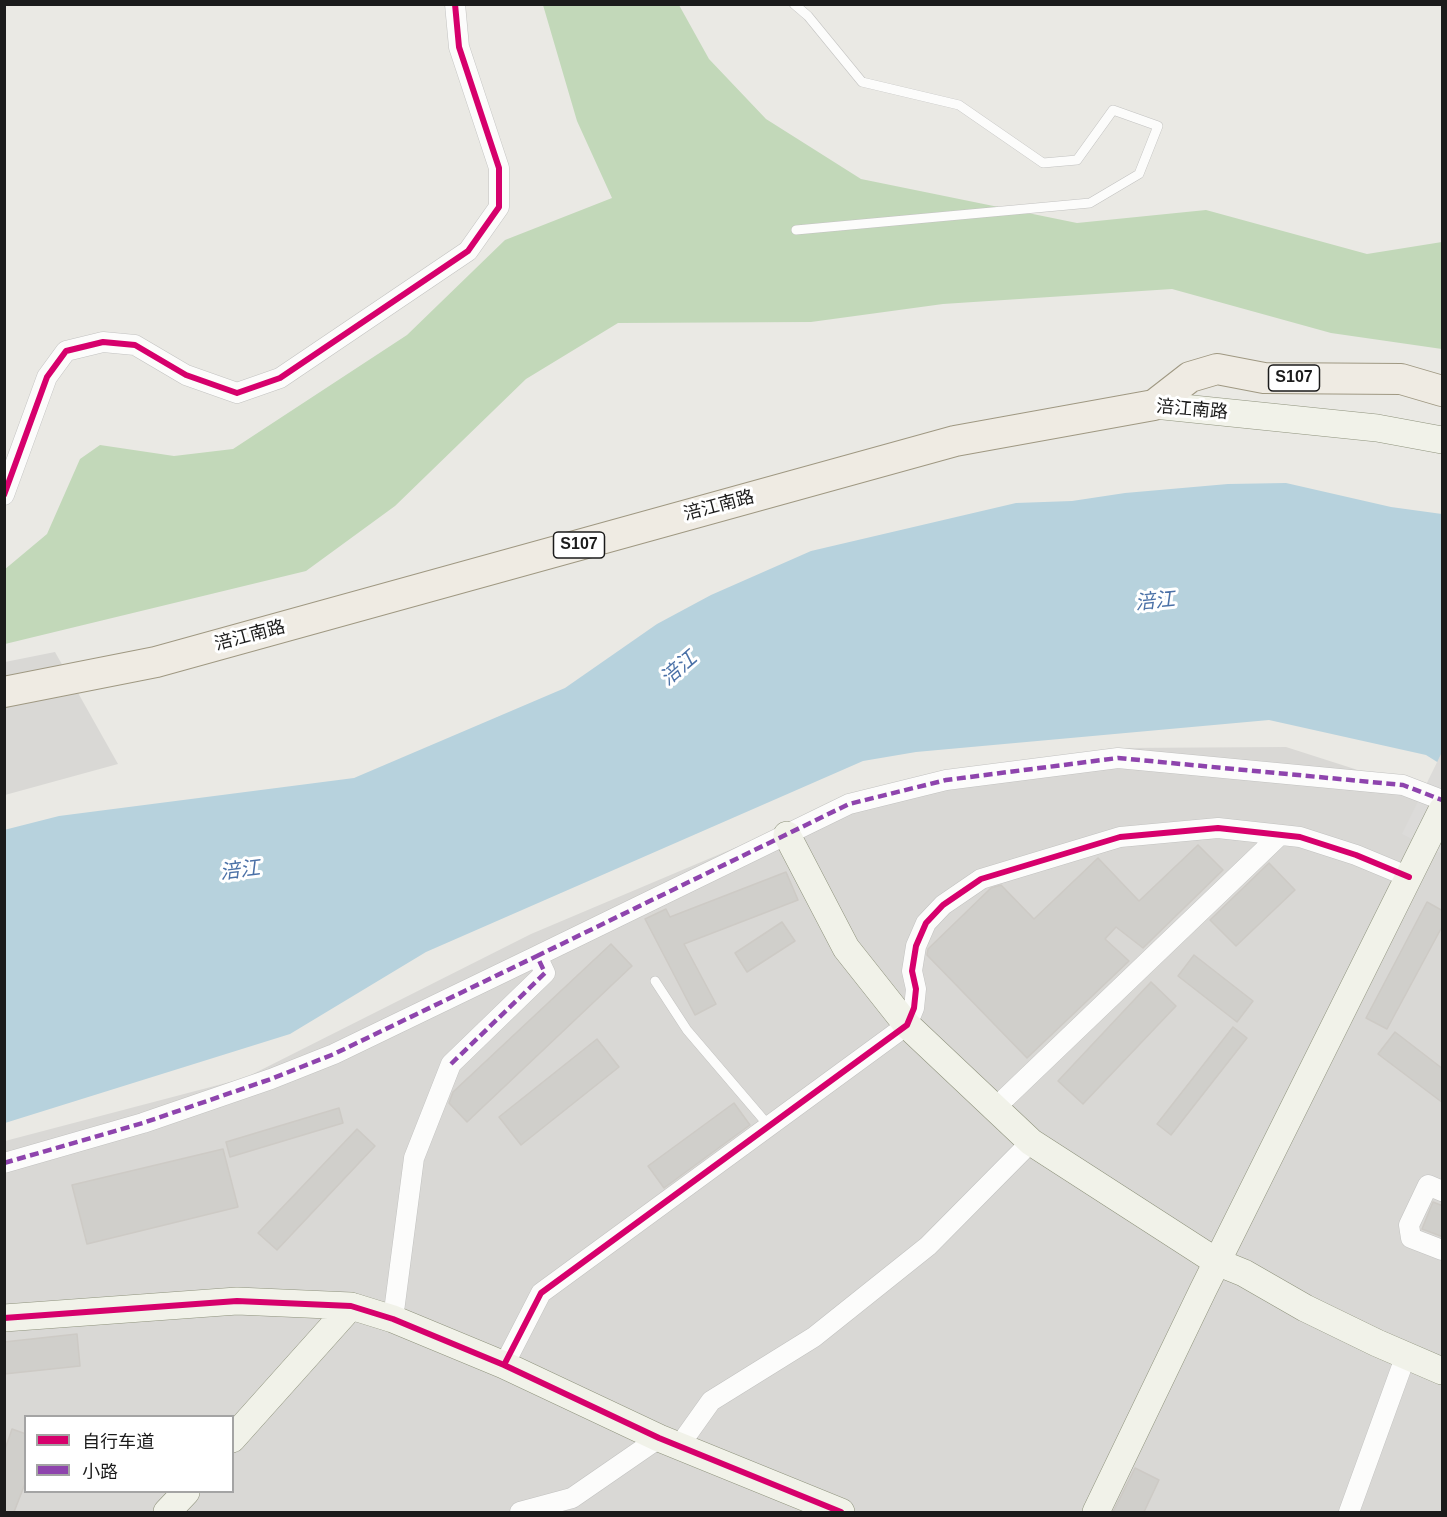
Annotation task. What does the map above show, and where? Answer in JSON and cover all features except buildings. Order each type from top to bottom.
[{"type":"main road","name":"S107","points":[[1154,405],[1190,377],[1217,369],[1264,378],[1401,379],[1443,390]]},
{"type":"main road","name":"涪江南路","points":[[4,693],[156,662],[955,441],[1154,405]]},
{"type":"street","points":[[4,495],[47,378],[66,351],[103,342],[135,345],[186,375],[237,393],[280,378],[468,251],[499,207],[499,168],[459,47],[455,4]]},
{"type":"street","name":"涪江南路","points":[[1154,405],[1377,428],[1443,440]]},
{"type":"street","points":[[4,1163],[143,1123],[271,1079],[334,1054],[849,804],[946,780],[1118,758],[1403,785],[1443,800]]},
{"type":"street","points":[[1096,1512],[1217,1262],[1443,810]]},
{"type":"street","points":[[504,1365],[541,1293],[907,1025],[914,1008],[916,989],[912,971],[916,946],[926,923],[943,904],[981,879],[1120,837],[1218,828],[1300,837],[1356,855],[1409,877]]},
{"type":"street","points":[[787,835],[846,948],[907,1025],[1031,1142],[1217,1262],[1244,1273],[1315,1313],[1443,1371]]},
{"type":"street","points":[[995,1108],[1280,835]]},
{"type":"street","points":[[393,1319],[414,1158],[451,1064],[544,973],[537,956]]},
{"type":"street","points":[[520,1512],[572,1498],[669,1442],[711,1401],[814,1337],[928,1246],[1031,1142]]},
{"type":"street","points":[[1443,1191],[1428,1185],[1409,1225],[1412,1238],[1443,1250]]},
{"type":"street","points":[[4,1318],[237,1301],[351,1306],[393,1319],[504,1365],[669,1442],[841,1512]]},
{"type":"street","points":[[234,1437],[351,1306]]},
{"type":"street","points":[[1349,1512],[1406,1355]]},
{"type":"street","points":[[167,1512],[184,1493]]},
{"type":"lane","points":[[794,4],[808,16],[862,82],[959,105],[1043,163],[1077,160],[1113,110],[1158,126],[1139,174],[1090,203],[796,230]]},
{"type":"lane","points":[[655,981],[687,1030],[769,1126]]},
{"type":"shaded area","points":[[55,652],[118,764],[5,795],[5,662]]},
{"type":"shaded area","points":[[1286,747],[1442,797],[1442,1512],[5,1512],[5,1141],[245,1078],[531,934],[862,794],[1121,748]]},
{"type":"green space","points":[[543,5],[679,5],[709,59],[766,119],[861,179],[1077,223],[1206,210],[1367,254],[1442,242],[1442,349],[1331,333],[1172,289],[943,304],[811,322],[618,323],[526,379],[395,506],[306,571],[5,644],[4,570],[47,534],[80,459],[100,445],[174,456],[233,449],[407,335],[505,240],[612,198],[577,121]]},
{"type":"water","name":"涪江","points":[[1286,483],[1391,507],[1442,514],[1442,765],[1426,755],[1269,720],[916,752],[863,761],[426,952],[290,1034],[5,1123],[4,830],[59,816],[354,778],[565,688],[657,624],[711,595],[811,551],[1016,503],[1072,501],[1125,493],[1228,484]]},
{"type":"pier","points":[[1442,752],[1442,854],[1402,834]]},
{"type":"marked path","points":[[451,1064],[545,973],[537,956],[849,804],[946,780],[1118,758],[1403,785],[1442,800]]},
{"type":"marked path","points":[[4,1163],[143,1123],[271,1079],[334,1054],[537,956]]},
{"type":"cycle path","points":[[4,495],[47,377],[66,351],[103,342],[135,345],[186,375],[237,393],[280,378],[468,251],[499,207],[499,168],[459,47],[455,4]]},
{"type":"cycle path","points":[[504,1365],[541,1293],[907,1025],[914,1008],[916,989],[912,971],[916,946],[926,923],[943,905],[981,879],[1120,837],[1218,828],[1300,837],[1356,855],[1409,877]]},
{"type":"cycle path","points":[[4,1318],[237,1301],[351,1306],[393,1319],[504,1365],[659,1438],[841,1512]]}]
